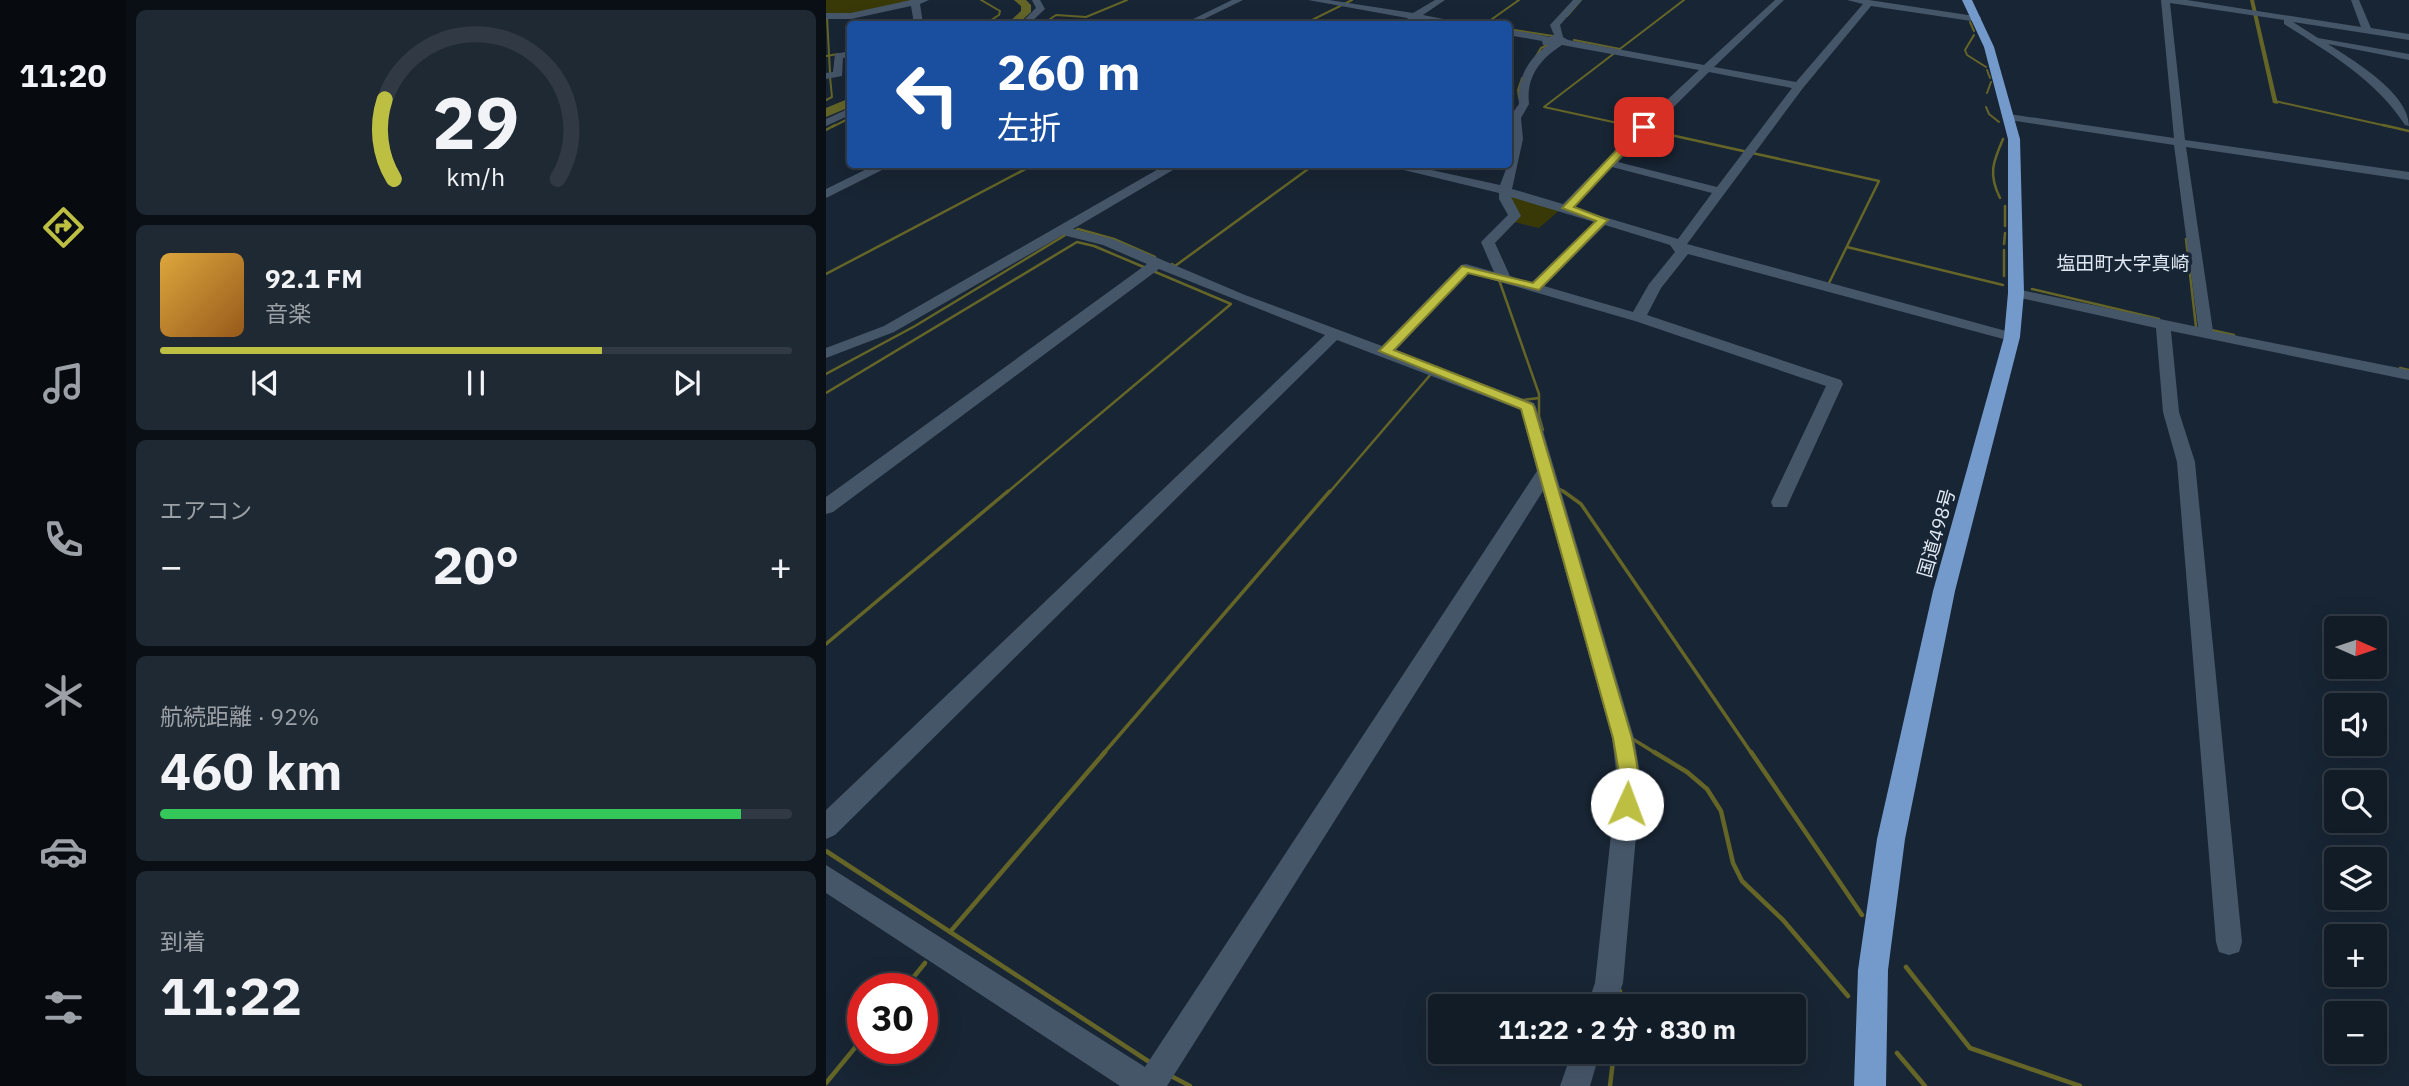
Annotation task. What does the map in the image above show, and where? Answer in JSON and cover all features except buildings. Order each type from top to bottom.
[{"type":"highway","name":"国道498号","points":[[1870,1086],[1873,970],[1891,839],[1944,591],[1989,431],[2011,337],[2015,293],[2015,154],[1995,66],[1978,19],[1967,0]]},
{"type":"street","points":[[1194,21],[1239,0]]},
{"type":"street","points":[[1312,0],[1443,21]]},
{"type":"street","points":[[1407,21],[1441,0]]},
{"type":"street","points":[[1559,40],[1555,25],[1558,19],[1570,12],[1578,0]]},
{"type":"street","points":[[1512,110],[1516,104],[1514,90],[1518,78],[1531,55],[1567,36],[1562,25],[1576,13],[1584,0]]},
{"type":"street","points":[[1567,208],[1642,129],[1780,0]]},
{"type":"street","points":[[1851,0],[1978,19]]},
{"type":"street","points":[[2205,330],[2180,144],[2168,0],[2409,37]]},
{"type":"street","points":[[2355,0],[2367,31]]},
{"type":"street","points":[[826,16],[851,16],[920,1],[919,21]]},
{"type":"street","points":[[1027,21],[1041,9],[1039,1]]},
{"type":"street","points":[[1679,246],[1800,86],[1869,3]]},
{"type":"street","points":[[1040,21],[1052,10]]},
{"type":"street","points":[[2281,18],[2397,102],[2409,123]]},
{"type":"street","points":[[1512,33],[1800,86]]},
{"type":"street","points":[[2313,39],[2409,57]]},
{"type":"street","points":[[1501,190],[1512,169],[1513,131],[1516,118],[1524,104],[1522,89],[1525,79],[1541,54],[1559,40]]},
{"type":"street","points":[[826,76],[838,74],[838,56],[847,54]]},
{"type":"street","points":[[826,123],[847,112]]},
{"type":"street","points":[[2008,117],[2409,176]]},
{"type":"street","points":[[1609,163],[1721,192]]},
{"type":"street","points":[[826,194],[880,168]]},
{"type":"street","points":[[826,353],[888,329],[1066,232],[1171,168]]},
{"type":"street","points":[[1403,168],[1501,190],[1675,242],[1682,251],[1654,287],[1638,317]]},
{"type":"street","points":[[1498,276],[1488,242],[1515,216],[1501,190]]},
{"type":"street","points":[[1535,287],[1603,220]]},
{"type":"street","points":[[1066,232],[1108,242],[1151,268],[1386,351],[1528,407],[1623,738],[1629,779],[1609,983],[1605,994]]},
{"type":"street","points":[[1679,246],[2011,337]]},
{"type":"street","points":[[826,507],[1151,268]]},
{"type":"street","points":[[1386,351],[1466,268],[1638,317],[1835,384],[1780,502]]},
{"type":"street","points":[[2015,293],[2163,325],[2205,330],[2350,365],[2409,375]]},
{"type":"street","points":[[2163,325],[2171,412],[2186,462],[2229,942]]},
{"type":"street","points":[[826,827],[1335,334]]},
{"type":"street","points":[[826,878],[1148,1086],[1545,473]]},
{"type":"street","points":[[1575,1086],[1582,1064]]},
{"type":"shaded area","points":[[826,0],[915,0],[858,13],[826,14]]},
{"type":"shaded area","points":[[2250,0],[2254,0],[2278,104],[2273,103]]},
{"type":"shaded area","points":[[1512,195],[1560,210],[1539,228],[1514,222],[1509,198]]},
{"type":"waterway","points":[[981,0],[1000,11],[999,15],[990,21]]},
{"type":"waterway","points":[[1016,21],[1026,12],[1026,5],[1019,0]]},
{"type":"waterway","points":[[1047,21],[1056,15],[1086,17],[1127,0]]},
{"type":"waterway","points":[[1310,21],[1352,0]]},
{"type":"waterway","points":[[1489,21],[1519,0]]},
{"type":"waterway","points":[[1567,16],[1581,0]]},
{"type":"waterway","points":[[1620,49],[1684,0]]},
{"type":"waterway","points":[[827,17],[829,55]]},
{"type":"waterway","points":[[1970,22],[1974,31]]},
{"type":"waterway","points":[[1514,30],[1553,36]]},
{"type":"waterway","points":[[1974,35],[1965,50],[1967,55],[1986,67]]},
{"type":"waterway","points":[[1574,40],[1620,49]]},
{"type":"waterway","points":[[1532,63],[1541,48],[1550,44]]},
{"type":"waterway","points":[[1620,49],[1544,107],[1636,127]]},
{"type":"waterway","points":[[829,55],[838,54]]},
{"type":"waterway","points":[[829,55],[830,73]]},
{"type":"waterway","points":[[1987,70],[1990,78]]},
{"type":"waterway","points":[[826,100],[832,97],[830,77]]},
{"type":"waterway","points":[[1519,98],[1518,90],[1522,78]]},
{"type":"waterway","points":[[1987,93],[1991,82]]},
{"type":"waterway","points":[[2275,101],[2391,127]]},
{"type":"waterway","points":[[826,113],[847,103]]},
{"type":"waterway","points":[[1986,107],[1989,114],[1999,122]]},
{"type":"waterway","points":[[832,127],[847,120]]},
{"type":"waterway","points":[[826,130],[835,125]]},
{"type":"waterway","points":[[1628,125],[1641,128]]},
{"type":"waterway","points":[[2383,125],[2409,131]]},
{"type":"waterway","points":[[1648,130],[1879,181],[1829,283]]},
{"type":"waterway","points":[[2000,198],[1994,182],[1993,168],[2003,139]]},
{"type":"waterway","points":[[826,274],[1027,168]]},
{"type":"waterway","points":[[1172,264],[1175,266],[1310,168]]},
{"type":"waterway","points":[[2005,206],[2005,226]]},
{"type":"waterway","points":[[1074,231],[1078,229],[1114,239],[1155,257]]},
{"type":"waterway","points":[[2004,244],[2005,233]]},
{"type":"waterway","points":[[826,374],[915,326],[1067,234]]},
{"type":"waterway","points":[[2186,239],[2196,327]]},
{"type":"waterway","points":[[826,393],[1077,242],[1094,246],[1146,268]]},
{"type":"waterway","points":[[1847,247],[2003,285]]},
{"type":"waterway","points":[[2004,250],[2004,276]]},
{"type":"waterway","points":[[1006,493],[1231,304],[1153,271]]},
{"type":"waterway","points":[[1498,277],[1539,398]]},
{"type":"waterway","points":[[2032,289],[2159,319]]},
{"type":"waterway","points":[[2211,330],[2234,335]]},
{"type":"waterway","points":[[2400,368],[2409,370]]},
{"type":"waterway","points":[[1329,493],[1431,374]]},
{"type":"waterway","points":[[1523,400],[1539,398]]},
{"type":"waterway","points":[[1539,398],[1539,416],[1543,430]]},
{"type":"waterway","points":[[1560,489],[1565,493]]},
{"type":"waterway","points":[[826,644],[1008,491]]},
{"type":"waterway","points":[[1103,754],[1330,491]]},
{"type":"waterway","points":[[1563,491],[1581,504],[1752,754]]},
{"type":"waterway","points":[[1631,738],[1657,754]]},
{"type":"waterway","points":[[950,932],[1105,752]]},
{"type":"waterway","points":[[1654,752],[1687,772],[1707,789],[1721,811],[1733,863],[1742,881],[1783,920],[1848,996]]},
{"type":"waterway","points":[[1751,752],[1862,915]]},
{"type":"waterway","points":[[826,851],[950,932]]},
{"type":"waterway","points":[[950,932],[1151,1063]]},
{"type":"waterway","points":[[917,973],[925,963]]},
{"type":"waterway","points":[[1906,967],[1970,1048],[2080,1086]]},
{"type":"waterway","points":[[1897,1053],[1925,1086]]},
{"type":"waterway","points":[[826,1083],[847,1057]]},
{"type":"waterway","points":[[1610,1086],[1613,1064]]},
{"type":"waterway","points":[[1171,1076],[1190,1086]]},
{"type":"district","name":"塩田町大字真崎","points":[[2123,263]]},
{"type":"route","points":[[1627,804],[1629,779],[1623,738],[1528,407],[1386,351],[1466,268],[1535,287],[1603,220],[1567,208],[1644,127]]}]
